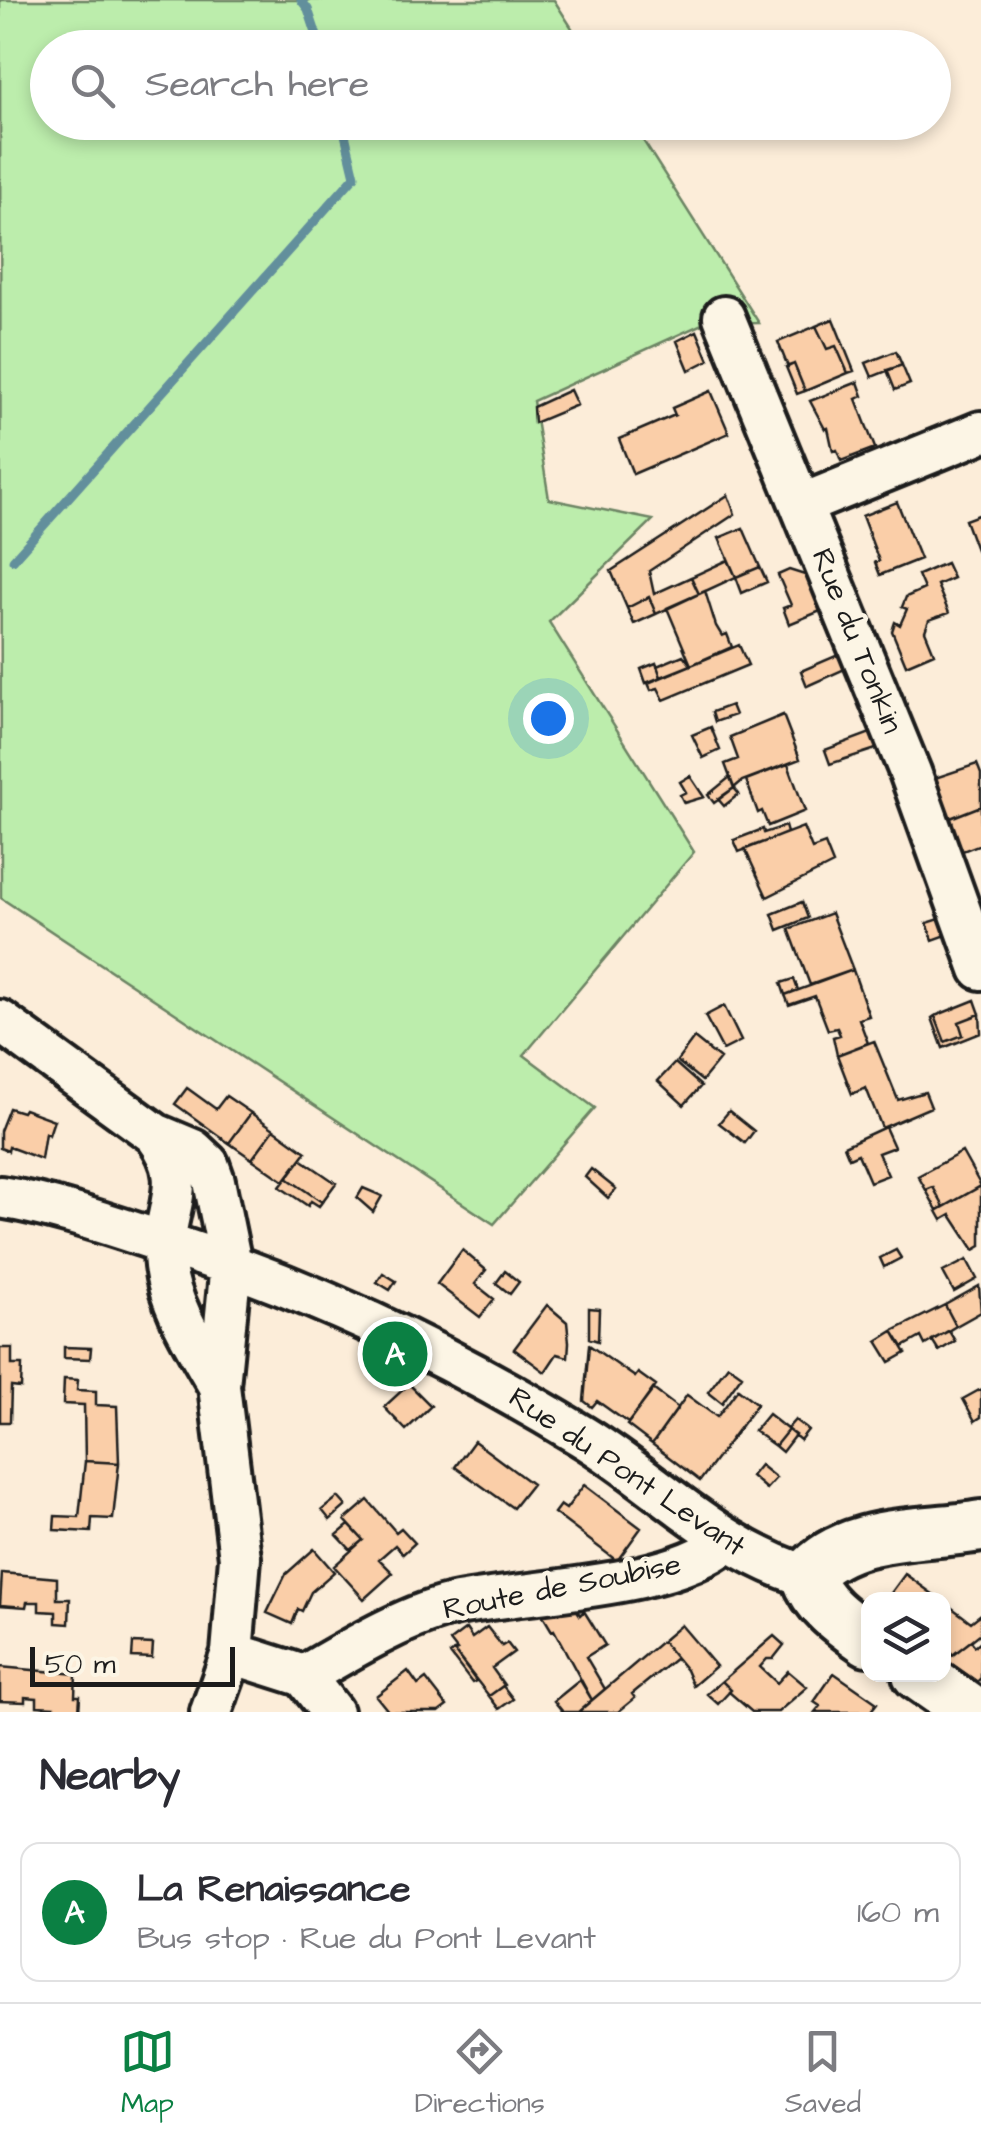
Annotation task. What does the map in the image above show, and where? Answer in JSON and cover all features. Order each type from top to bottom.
[{"type":"main road","points":[[861,1634],[812,1591],[807,1576],[816,1565],[848,1546],[981,1526]]},
{"type":"main road","points":[[929,1682],[972,1712]]},
{"type":"street","name":"Rue du Tonkin","points":[[724,317],[910,772],[981,969]]},
{"type":"street","points":[[801,505],[981,432]]},
{"type":"street","points":[[0,1021],[155,1134],[193,1150],[208,1164],[231,1264],[218,1386],[240,1558],[232,1653],[211,1712]]},
{"type":"street","points":[[155,1134],[171,1154],[175,1171],[170,1224],[164,1242],[168,1282],[218,1386]]},
{"type":"street","name":"Rue du Pont Levant","points":[[0,1196],[39,1203],[308,1292],[459,1364],[593,1443],[726,1541],[777,1567],[807,1576]]},
{"type":"street","name":"Route de Soubise","points":[[304,1676],[370,1638],[454,1604],[561,1590],[677,1568],[711,1554],[726,1541]]},
{"type":"street","points":[[232,1653],[304,1676],[332,1712]]},
{"type":"green space","points":[[0,0],[554,0],[573,30],[30,30],[30,140],[643,140],[759,323],[702,324],[533,401],[549,499],[653,520],[549,622],[694,852],[524,1055],[595,1108],[494,1224],[1,898]]},
{"type":"building","points":[[833,319],[854,371],[848,373],[836,346],[827,349],[816,326]]},
{"type":"building","points":[[816,326],[827,349],[836,346],[848,373],[805,391],[794,364],[788,367],[778,342]]},
{"type":"building","points":[[697,331],[709,360],[689,370],[677,341]]},
{"type":"building","points":[[896,351],[902,365],[872,377],[866,363]]},
{"type":"building","points":[[794,364],[805,391],[797,394],[786,367]]},
{"type":"building","points":[[902,365],[910,384],[895,390],[887,370]]},
{"type":"building","points":[[858,382],[863,396],[856,399],[875,448],[841,461],[837,450],[833,451],[828,428],[825,429],[810,401]]},
{"type":"building","points":[[570,390],[577,405],[534,423],[533,407]]},
{"type":"building","points":[[711,391],[729,433],[633,474],[619,439],[675,415],[672,408]]},
{"type":"building","points":[[728,495],[735,514],[649,571],[654,594],[691,577],[699,594],[656,614],[649,597],[627,608],[611,571]]},
{"type":"building","points":[[897,502],[920,559],[880,575],[875,562],[879,561],[862,516]]},
{"type":"building","points":[[981,514],[981,563],[965,520]]},
{"type":"building","points":[[743,528],[760,567],[736,577],[719,538]]},
{"type":"building","points":[[728,560],[736,577],[699,594],[691,577]]},
{"type":"building","points":[[946,563],[953,578],[937,585],[949,613],[929,620],[925,631],[934,653],[906,665],[892,631],[895,622],[900,625],[907,609],[902,607],[906,597],[924,589],[918,575]]},
{"type":"building","points":[[760,567],[767,582],[742,593],[736,577]]},
{"type":"building","points":[[789,570],[808,576],[823,610],[789,624],[783,608],[791,605],[778,575]]},
{"type":"building","points":[[705,591],[716,626],[722,636],[727,634],[732,647],[691,665],[667,608]]},
{"type":"building","points":[[649,597],[656,614],[634,624],[627,608]]},
{"type":"building","points":[[739,645],[748,665],[664,700],[658,688],[651,690],[648,683]]},
{"type":"building","points":[[683,655],[691,665],[661,677],[657,666]]},
{"type":"building","points":[[838,655],[845,669],[807,686],[801,671]]},
{"type":"building","points":[[656,663],[661,677],[646,683],[641,669]]},
{"type":"building","points":[[731,705],[735,715],[715,722],[712,712]]},
{"type":"building","points":[[783,715],[800,759],[742,781],[734,788],[725,764],[738,759],[730,737]]},
{"type":"building","points":[[711,727],[720,750],[703,758],[692,735]]},
{"type":"building","points":[[873,732],[879,748],[830,764],[825,750]]},
{"type":"building","points":[[788,764],[805,811],[768,826],[762,811],[758,813],[746,780]]},
{"type":"building","points":[[977,764],[981,774],[981,806],[940,822],[926,781]]},
{"type":"building","points":[[690,776],[704,797],[684,803],[680,795],[686,792],[680,782]]},
{"type":"building","points":[[730,777],[734,788],[714,803],[708,795]]},
{"type":"building","points":[[734,788],[739,794],[724,806],[718,799]]},
{"type":"building","points":[[981,806],[981,844],[955,854],[943,821]]},
{"type":"building","points":[[785,826],[787,833],[739,852],[734,840],[763,829],[764,833]]},
{"type":"building","points":[[803,827],[812,849],[825,844],[833,864],[767,897],[745,849]]},
{"type":"building","points":[[802,902],[808,918],[778,930],[772,914]]},
{"type":"building","points":[[831,913],[853,970],[810,985],[789,929]]},
{"type":"building","points":[[946,917],[952,933],[933,940],[927,923]]},
{"type":"building","points":[[853,970],[869,1016],[859,1019],[868,1043],[837,1055],[833,1037],[840,1035],[837,1028],[828,1030],[815,996],[789,1005],[785,995]]},
{"type":"building","points":[[794,979],[798,990],[785,995],[781,983]]},
{"type":"building","points":[[975,1000],[980,1014],[959,1022],[963,1035],[945,1042],[935,1016]]},
{"type":"building","points":[[724,1006],[741,1041],[723,1050],[705,1016]]},
{"type":"building","points":[[980,1014],[981,1033],[943,1048],[932,1018],[935,1016],[945,1042],[963,1035],[959,1022]]},
{"type":"building","points":[[694,1038],[720,1059],[702,1081],[677,1061]]},
{"type":"building","points":[[874,1041],[898,1100],[925,1092],[931,1107],[882,1128],[866,1088],[852,1094],[837,1055]]},
{"type":"building","points":[[675,1063],[701,1086],[684,1105],[658,1081]]},
{"type":"building","points":[[187,1088],[216,1109],[226,1096],[251,1113],[229,1143],[175,1104]]},
{"type":"building","points":[[9,1108],[54,1120],[49,1135],[45,1133],[41,1159],[9,1147],[8,1151],[0,1148],[0,1131]]},
{"type":"building","points":[[729,1111],[754,1131],[745,1143],[719,1123]]},
{"type":"building","points":[[251,1113],[274,1129],[252,1159],[229,1143]]},
{"type":"building","points":[[885,1127],[894,1147],[878,1153],[888,1175],[870,1182],[858,1154],[849,1158],[844,1146]]},
{"type":"building","points":[[274,1129],[306,1152],[284,1181],[252,1159]]},
{"type":"building","points":[[962,1152],[981,1186],[944,1207],[933,1187],[926,1190],[918,1176]]},
{"type":"building","points":[[301,1159],[336,1183],[322,1202],[287,1178]]},
{"type":"building","points":[[591,1169],[616,1189],[608,1198],[585,1177]]},
{"type":"building","points":[[287,1178],[322,1202],[319,1206],[311,1201],[308,1206],[280,1187]]},
{"type":"building","points":[[981,1186],[981,1246],[974,1250],[951,1215],[942,1220],[937,1211]]},
{"type":"building","points":[[933,1187],[944,1207],[937,1210],[926,1190]]},
{"type":"building","points":[[363,1188],[382,1196],[373,1212],[357,1198]]},
{"type":"building","points":[[462,1250],[486,1270],[475,1284],[494,1299],[480,1317],[437,1284]]},
{"type":"building","points":[[896,1250],[901,1258],[884,1267],[880,1258]]},
{"type":"building","points":[[967,1260],[977,1279],[954,1292],[943,1272]]},
{"type":"building","points":[[505,1271],[519,1282],[510,1294],[496,1283]]},
{"type":"building","points":[[383,1273],[396,1281],[390,1290],[377,1282]]},
{"type":"building","points":[[979,1286],[981,1312],[956,1326],[945,1305]]},
{"type":"building","points":[[547,1305],[567,1322],[569,1342],[568,1357],[557,1354],[545,1372],[514,1349]]},
{"type":"building","points":[[945,1305],[956,1326],[925,1345],[921,1337],[903,1347],[893,1331]]},
{"type":"building","points":[[589,1308],[599,1309],[598,1341],[589,1338]]},
{"type":"building","points":[[893,1331],[906,1353],[890,1362],[877,1341]]},
{"type":"building","points":[[949,1331],[955,1341],[939,1351],[932,1340]]},
{"type":"building","points":[[589,1345],[635,1377],[638,1373],[656,1386],[628,1423],[597,1401],[592,1407],[584,1401]]},
{"type":"building","points":[[64,1347],[91,1348],[90,1359],[64,1358]]},
{"type":"building","points":[[0,1348],[12,1348],[12,1365],[22,1365],[21,1388],[11,1387],[10,1422],[0,1422]]},
{"type":"building","points":[[728,1365],[742,1375],[722,1403],[708,1392]]},
{"type":"building","points":[[64,1379],[78,1380],[77,1390],[96,1391],[96,1405],[117,1406],[119,1463],[85,1461],[84,1405],[63,1404]]},
{"type":"building","points":[[409,1384],[431,1406],[406,1430],[384,1407]]},
{"type":"building","points":[[653,1389],[678,1408],[652,1444],[627,1425]]},
{"type":"building","points":[[738,1389],[757,1404],[700,1481],[652,1444],[687,1395],[717,1417]]},
{"type":"building","points":[[981,1389],[981,1417],[975,1421],[963,1399]]},
{"type":"building","points":[[768,1414],[788,1430],[775,1446],[754,1431]]},
{"type":"building","points":[[795,1420],[808,1430],[800,1440],[787,1429]]},
{"type":"building","points":[[788,1430],[795,1435],[782,1452],[775,1446]]},
{"type":"building","points":[[474,1441],[532,1484],[513,1508],[455,1467]]},
{"type":"building","points":[[85,1461],[119,1463],[113,1519],[92,1518],[91,1532],[54,1530],[55,1516],[79,1517]]},
{"type":"building","points":[[760,1465],[776,1478],[766,1489],[751,1476]]},
{"type":"building","points":[[584,1485],[641,1528],[617,1561],[554,1513],[560,1505],[566,1509]]},
{"type":"building","points":[[338,1497],[346,1506],[330,1520],[322,1510]]},
{"type":"building","points":[[368,1500],[396,1532],[401,1528],[415,1543],[403,1554],[395,1545],[379,1559],[393,1573],[364,1599],[334,1566],[363,1540],[345,1520]]},
{"type":"building","points":[[349,1525],[363,1540],[351,1550],[337,1535]]},
{"type":"building","points":[[314,1549],[334,1572],[311,1592],[292,1624],[267,1613],[286,1574]]},
{"type":"building","points":[[2,1573],[57,1578],[57,1599],[70,1599],[69,1624],[56,1623],[56,1612],[39,1611],[39,1602],[27,1602],[26,1607],[0,1605]]},
{"type":"building","points":[[905,1574],[930,1592],[892,1592]]},
{"type":"building","points":[[574,1606],[580,1615],[584,1611],[605,1645],[586,1657],[605,1689],[592,1700],[540,1611]]},
{"type":"building","points":[[951,1607],[971,1622],[981,1614],[981,1633],[953,1655]]},
{"type":"building","points":[[681,1625],[716,1666],[693,1686],[686,1670],[662,1641]]},
{"type":"building","points":[[487,1627],[502,1646],[507,1643],[514,1652],[492,1668],[504,1685],[489,1696],[450,1641],[466,1629],[472,1638]]},
{"type":"building","points":[[774,1636],[784,1645],[760,1667],[777,1683],[788,1671],[807,1687],[778,1712],[752,1712],[722,1681]]},
{"type":"building","points":[[662,1641],[676,1658],[632,1694],[635,1698],[618,1712],[578,1712]]},
{"type":"building","points":[[971,1641],[975,1646],[981,1641],[981,1678],[977,1682],[951,1664],[951,1656]]},
{"type":"building","points":[[133,1643],[153,1644],[152,1658],[132,1657]]},
{"type":"building","points":[[454,1651],[476,1681],[472,1683],[450,1654]]},
{"type":"building","points":[[0,1667],[76,1674],[79,1712],[54,1712],[54,1707],[37,1706],[37,1698],[25,1697],[25,1702],[0,1701]]},
{"type":"building","points":[[408,1671],[418,1685],[426,1679],[447,1706],[439,1712],[389,1712],[376,1696]]},
{"type":"building","points":[[834,1673],[877,1703],[870,1712],[815,1712],[820,1706],[814,1702]]},
{"type":"building","points":[[580,1680],[592,1700],[578,1712],[563,1712],[554,1701]]},
{"type":"building","points":[[722,1681],[731,1690],[718,1704],[707,1694]]},
{"type":"building","points":[[503,1686],[513,1699],[499,1709],[489,1696]]},
{"type":"waterway","points":[[301,0],[315,30]]},
{"type":"waterway","points":[[13,560],[355,176],[346,140]]},
{"type":"place","name":"La Renaissance","points":[[395,1354]]}]
